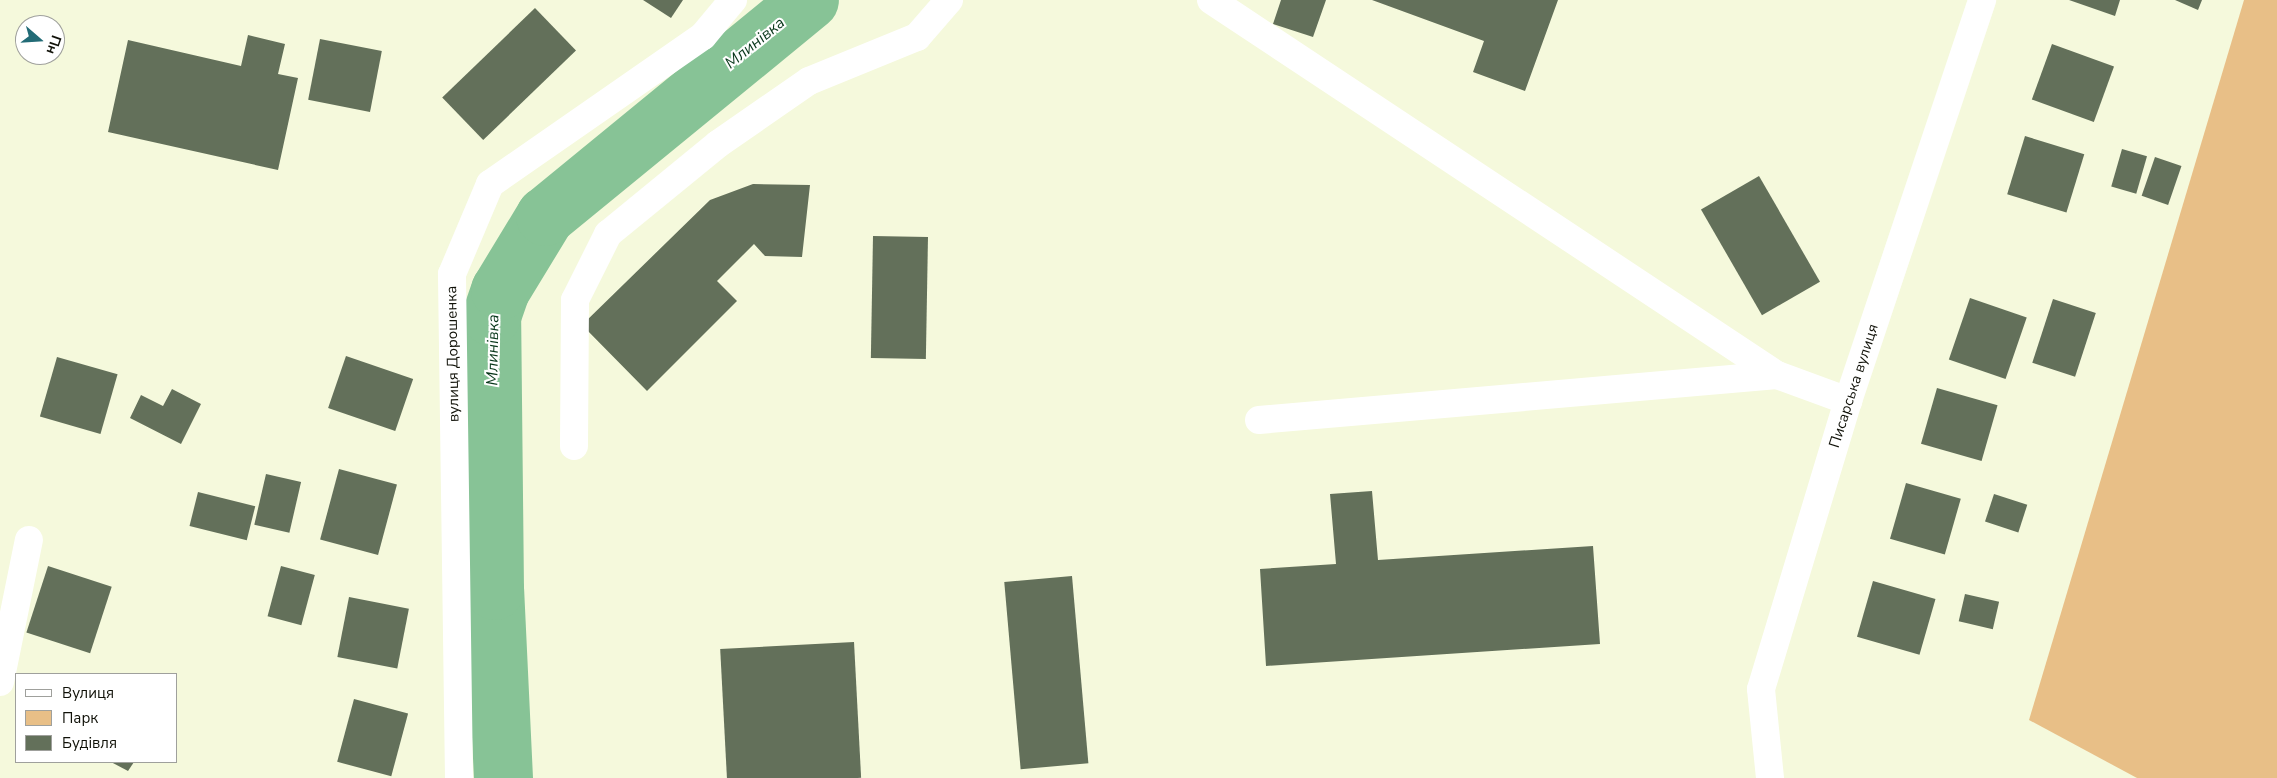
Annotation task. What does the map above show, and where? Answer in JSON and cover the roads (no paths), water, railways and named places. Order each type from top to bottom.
[{"type":"street","name":"вулиця Дорошенка","points":[[459,778],[452,274],[490,184],[703,36],[733,0]]},
{"type":"street","points":[[574,446],[575,300],[608,234],[718,144],[809,82],[918,37],[949,0]]},
{"type":"street","points":[[1211,0],[1777,375],[1848,401]]},
{"type":"street","name":"Писарська вулиця","points":[[1770,778],[1761,690],[1848,401],[1982,0]]},
{"type":"street","points":[[1258,420],[1777,375]]},
{"type":"street","points":[[0,682],[29,540]]},
{"type":"waterway","name":"Млинівка","points":[[503,778],[494,590],[491,316],[500,290],[545,216],[809,0]]}]
